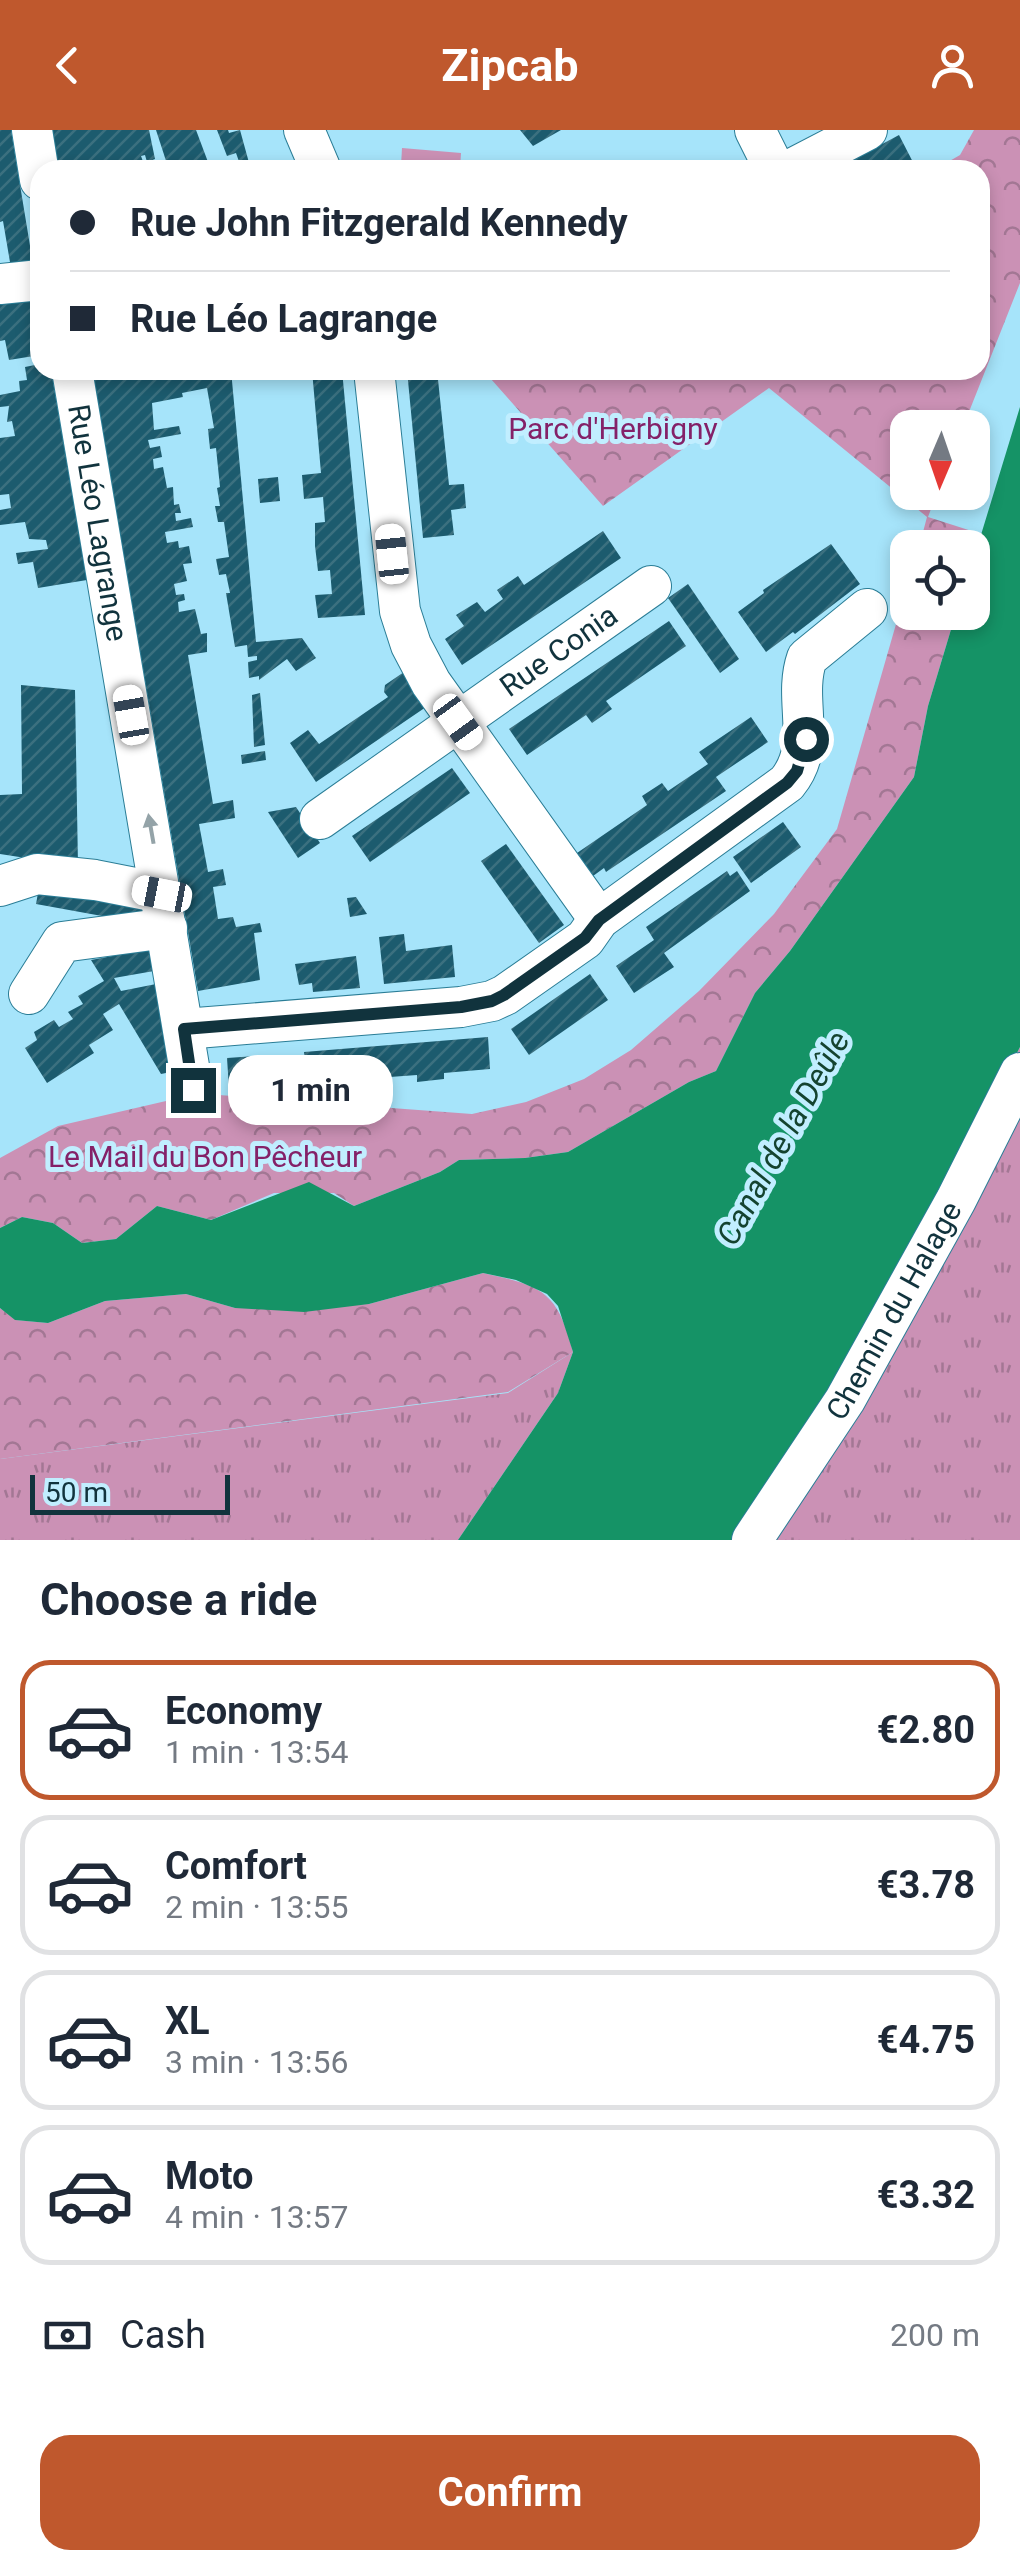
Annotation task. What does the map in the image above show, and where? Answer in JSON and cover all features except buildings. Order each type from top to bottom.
[{"type":"street","points":[[32,130],[37,160]]},
{"type":"street","points":[[304,130],[317,160]]},
{"type":"street","points":[[755,130],[771,160]]},
{"type":"street","points":[[809,160],[867,130]]},
{"type":"street","points":[[0,284],[30,281]]},
{"type":"street","name":"Rue Léo Lagrange","points":[[74,380],[193,1090]]},
{"type":"street","points":[[375,380],[396,590],[404,630],[431,683],[599,920]]},
{"type":"street","name":"Rue Conia","points":[[320,819],[650,586]]},
{"type":"street","points":[[184,1029],[461,1007],[492,1001],[585,938],[599,920],[787,783],[797,771],[806,739],[802,684],[807,658],[867,609]]},
{"type":"street","points":[[0,886],[37,874],[95,880],[164,911]]},
{"type":"street","points":[[29,994],[62,942],[164,911]]},
{"type":"street","name":"Chemin du Halage","points":[[752,1540],[845,1400],[956,1200],[1020,1072]]},
{"type":"green space","name":"Parc d'Herbigny","points":[[974,130],[1020,130],[1020,283],[990,359],[990,160],[951,160],[960,155]]},
{"type":"green space","points":[[402,148],[461,153],[461,160],[401,160]]},
{"type":"green space","name":"Parc d'Herbigny","points":[[492,380],[982,380],[970,410],[890,410],[890,487],[769,388],[603,506]]},
{"type":"green space","name":"Parc d'Herbigny","points":[[918,510],[931,510],[928,517],[969,530],[924,530],[927,517]]},
{"type":"green space","name":"Le Mail du Bon Pêcheur","points":[[894,630],[951,630],[928,706],[914,777],[790,951],[755,993],[716,1071],[689,1082],[568,1152],[459,1160],[440,1172],[354,1206],[334,1193],[274,1193],[211,1220],[157,1206],[116,1239],[82,1243],[53,1223],[22,1217],[0,1228],[0,1158],[58,1126],[166,1101],[219,1095],[472,1114],[526,1102],[584,1079],[631,1050],[699,991],[774,914],[837,829]]},
{"type":"green space","points":[[1020,1047],[1020,1540],[738,1540],[902,1273]]},
{"type":"green space","points":[[483,1273],[520,1282],[544,1294],[561,1316],[573,1352],[508,1392],[0,1459],[0,1308],[16,1320],[48,1323],[105,1301],[186,1294],[235,1308],[369,1304]]},
{"type":"green space","points":[[573,1352],[558,1393],[458,1540],[0,1540],[0,1459],[508,1393]]},
{"type":"water","name":"Canal de la Deûle","points":[[1020,407],[1020,1047],[902,1273],[738,1540],[458,1540],[558,1393],[573,1352],[558,1306],[547,1294],[516,1280],[483,1273],[369,1304],[304,1312],[235,1308],[186,1294],[105,1301],[48,1323],[15,1320],[0,1308],[0,1228],[22,1217],[53,1223],[82,1243],[116,1239],[157,1206],[211,1220],[309,1182],[354,1206],[440,1172],[459,1160],[568,1152],[689,1082],[716,1071],[755,993],[790,951],[914,777],[928,706],[951,630],[990,630],[990,530],[982,530]]},
{"type":"route","points":[[193,1090],[184,1029],[461,1007],[504,995],[585,938],[599,920],[787,783],[797,771],[806,739]]}]
